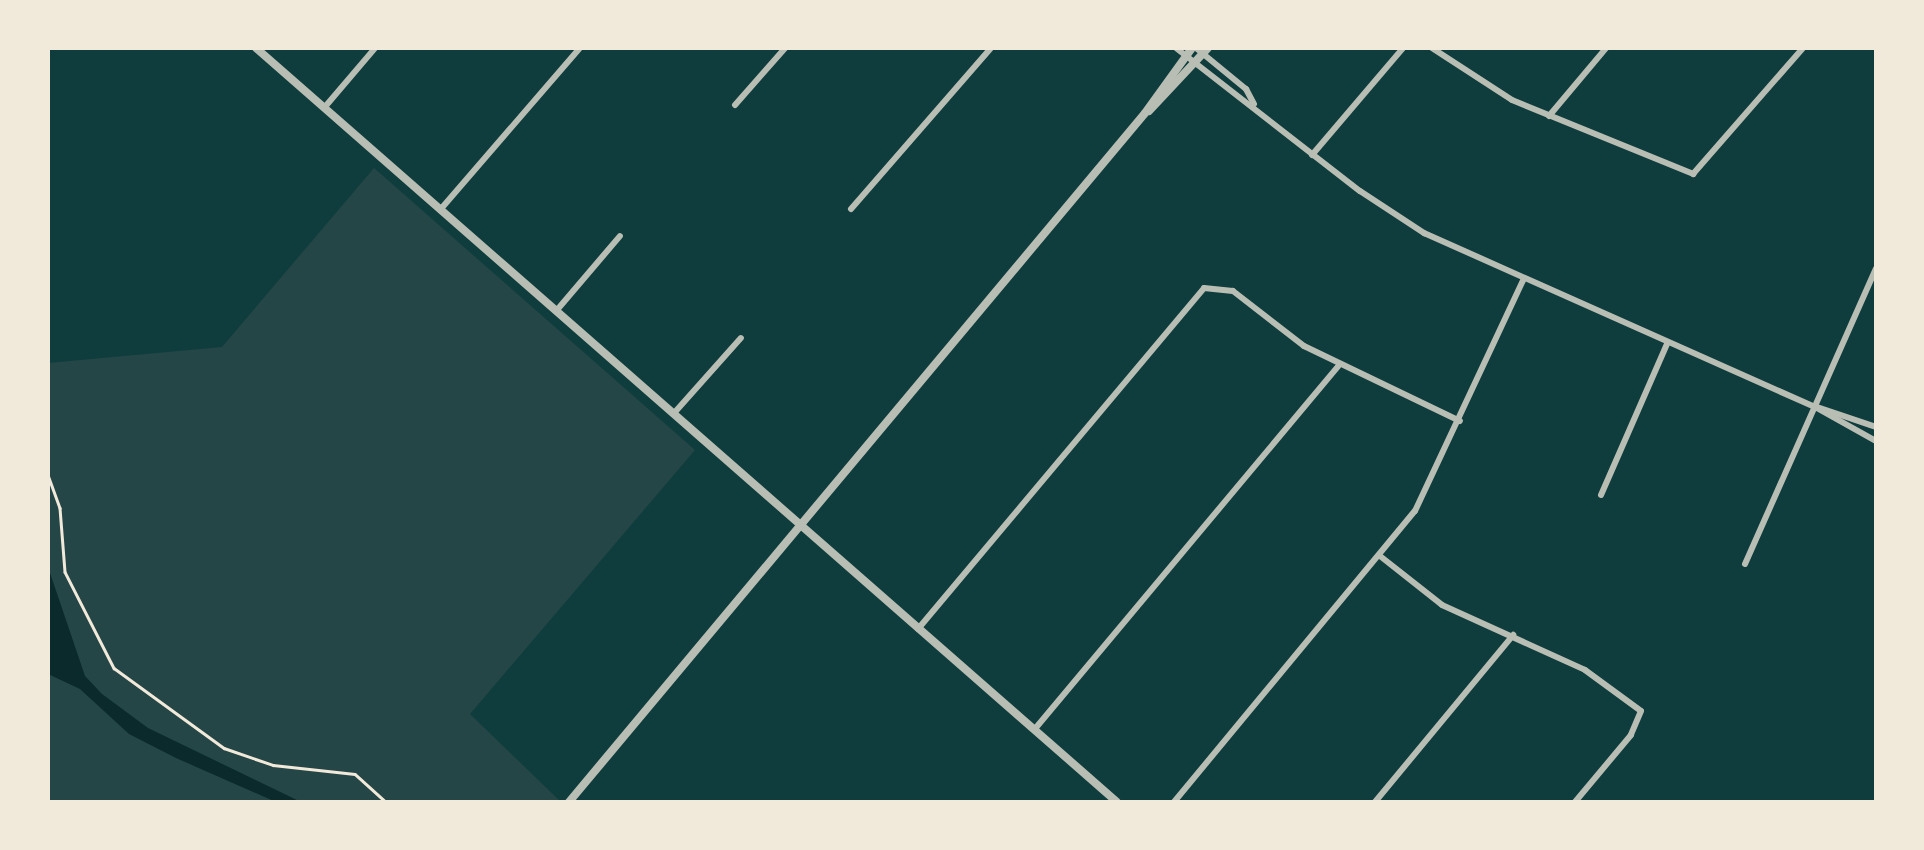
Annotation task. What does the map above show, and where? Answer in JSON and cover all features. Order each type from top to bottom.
[{"type":"street","points":[[256,48],[1117,802]]},
{"type":"street","points":[[324,108],[375,48]]},
{"type":"street","points":[[440,210],[580,48]]},
{"type":"street","points":[[735,105],[785,48]]},
{"type":"street","points":[[851,210],[991,48]]},
{"type":"street","points":[[1176,48],[1197,50],[1246,89],[1254,106]]},
{"type":"street","points":[[1312,154],[1403,48]]},
{"type":"street","points":[[1432,48],[1475,80],[1549,116],[1693,174],[1804,48]]},
{"type":"street","points":[[1549,116],[1606,48]]},
{"type":"street","points":[[1145,113],[1195,63],[1197,50]]},
{"type":"street","points":[[569,802],[1197,50]]},
{"type":"street","points":[[1195,63],[1312,154],[1424,233],[1815,407],[1876,441]]},
{"type":"street","points":[[557,310],[620,236]]},
{"type":"street","points":[[1745,564],[1876,269]]},
{"type":"street","points":[[1174,802],[1415,512],[1524,278]]},
{"type":"street","points":[[918,629],[1196,296],[1215,285],[1338,366],[1460,421]]},
{"type":"street","points":[[675,412],[741,338]]},
{"type":"street","points":[[1601,495],[1668,342]]},
{"type":"street","points":[[1034,730],[1338,366]]},
{"type":"street","points":[[1815,407],[1876,427]]},
{"type":"street","points":[[1380,556],[1442,605],[1600,679],[1640,711],[1632,735],[1575,802]]},
{"type":"street","points":[[1374,802],[1513,635]]},
{"type":"path","points":[[48,475],[60,508],[65,572],[114,668],[224,748],[273,765],[355,774],[386,802]]},
{"type":"shaded area","points":[[374,168],[695,450],[470,714],[561,802],[48,802],[48,363],[222,347]]},
{"type":"shaded area","points":[[48,567],[85,676],[102,694],[148,728],[301,802],[276,802],[176,758],[129,734],[80,689],[48,674]]}]
